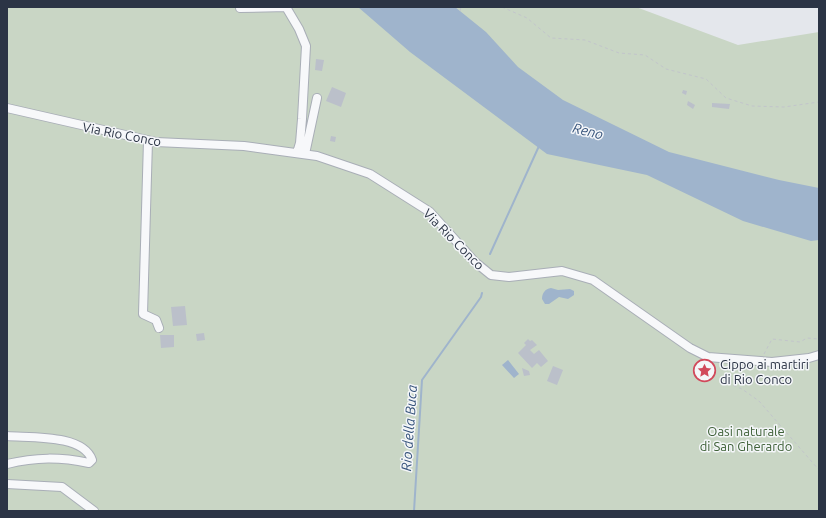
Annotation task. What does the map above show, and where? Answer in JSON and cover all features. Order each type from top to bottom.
[{"type":"street","points":[[240,8],[286,7],[299,29],[306,46],[300,143],[297,153]]},
{"type":"street","points":[[306,154],[316,98]]},
{"type":"street","name":"Via Rio Conco","points":[[7,108],[156,142],[244,146],[317,156],[370,174],[430,212],[476,262],[491,275],[510,277],[562,271],[593,280],[690,348],[708,357],[761,361],[802,359],[819,356]]},
{"type":"street","points":[[148,140],[142,314],[156,320],[159,328]]},
{"type":"street","points":[[7,436],[67,440],[86,450],[92,460],[90,464],[65,458],[38,458],[7,464]]},
{"type":"street","points":[[7,484],[62,487],[94,511]]},
{"type":"path","points":[[460,11],[461,7]]},
{"type":"path","points":[[502,7],[527,18],[551,38],[585,40],[619,52],[645,55],[666,69],[706,79],[726,98],[752,106],[784,107],[819,102]]},
{"type":"path","points":[[761,361],[772,339],[800,342],[807,338],[819,339]]},
{"type":"path","points":[[725,358],[725,382],[742,389],[759,401],[819,470]]},
{"type":"green space","name":"Oasi naturale di San Gherardo","points":[[7,7],[636,7],[738,45],[819,32],[819,511],[7,511]]},
{"type":"water","name":"Reno","points":[[358,7],[455,7],[486,32],[518,67],[563,100],[669,152],[779,180],[819,188],[819,240],[811,241],[743,221],[647,175],[547,154],[410,52]]},
{"type":"water","points":[[551,288],[558,290],[570,289],[574,291],[574,295],[568,299],[559,297],[549,304],[545,304],[542,299],[544,292]]},
{"type":"water","points":[[508,360],[519,374],[514,378],[502,365]]},
{"type":"building","points":[[316,59],[324,60],[322,71],[315,70]]},
{"type":"building","points":[[332,87],[346,93],[341,107],[326,101]]},
{"type":"building","points":[[683,90],[687,91],[686,95],[682,93]]},
{"type":"building","points":[[688,101],[695,105],[693,109],[687,105]]},
{"type":"building","points":[[712,103],[730,104],[729,109],[712,107]]},
{"type":"building","points":[[331,136],[336,137],[335,142],[330,141]]},
{"type":"building","points":[[185,306],[187,325],[173,326],[171,307]]},
{"type":"building","points":[[204,333],[205,340],[197,341],[196,334]]},
{"type":"building","points":[[160,335],[174,335],[174,347],[161,348]]},
{"type":"building","points":[[528,339],[530,341],[532,340],[537,345],[530,350],[534,354],[539,350],[548,361],[541,367],[537,363],[532,368],[518,353],[526,345],[524,343]]},
{"type":"building","points":[[553,366],[563,370],[557,385],[547,381]]},
{"type":"building","points":[[522,368],[529,371],[530,375],[524,376]]},
{"type":"waterway","points":[[490,254],[539,146]]},
{"type":"waterway","name":"Rio della Buca","points":[[414,511],[422,380],[481,297],[482,293]]},
{"type":"place","name":"Cippo ai martiri di Rio Conco","points":[[704,371]]}]
